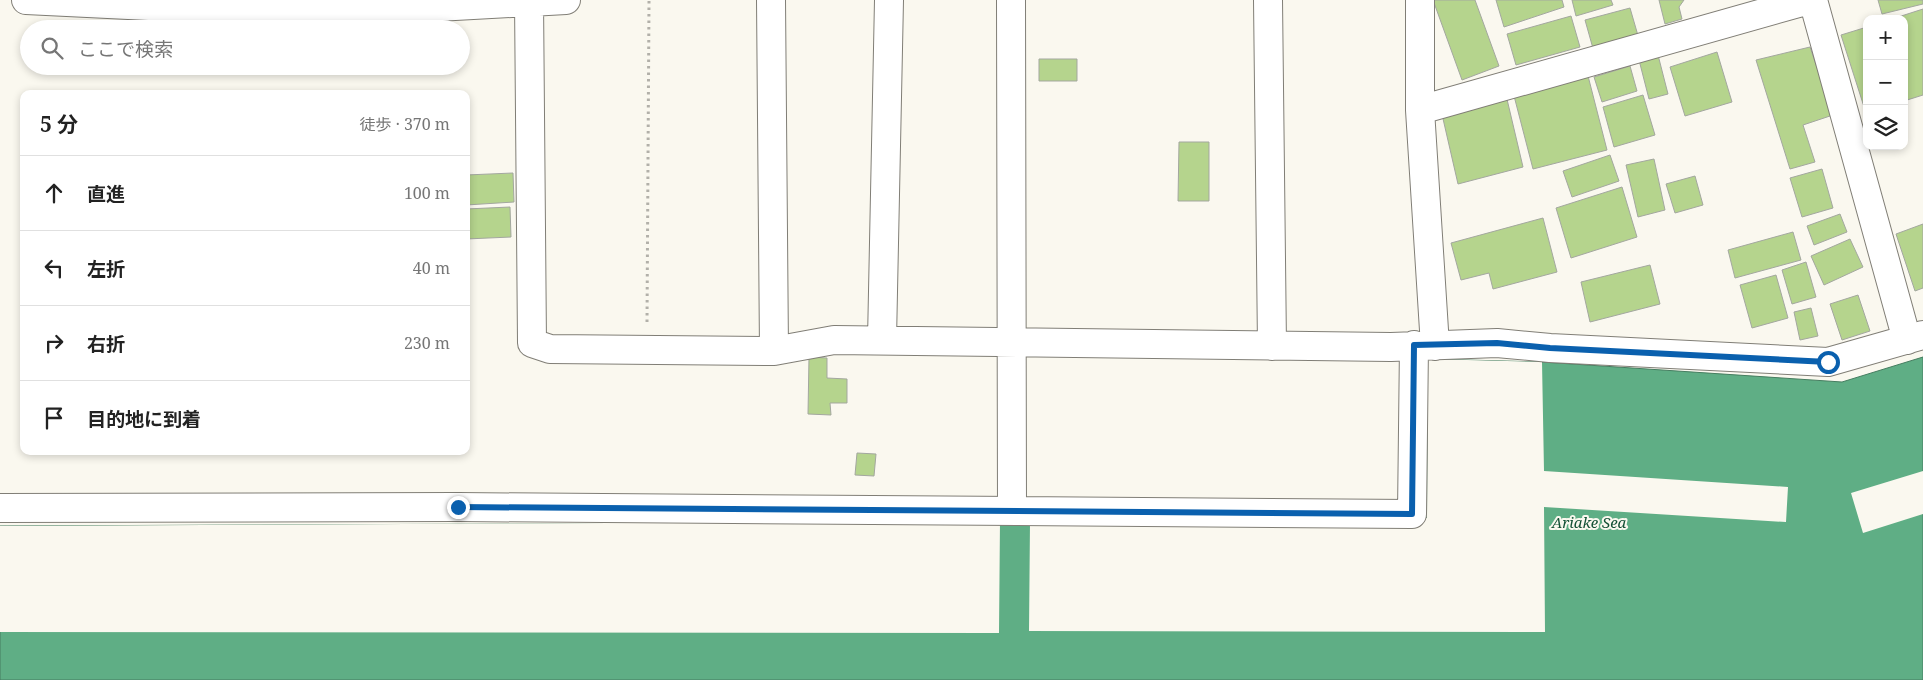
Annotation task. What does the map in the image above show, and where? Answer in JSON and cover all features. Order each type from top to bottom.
[{"type":"street","points":[[26,0],[310,14],[566,0]]},
{"type":"street","points":[[771,0],[774,351]]},
{"type":"street","points":[[882,340],[890,0]]},
{"type":"street","points":[[1011,0],[1012,511]]},
{"type":"street","points":[[1268,0],[1272,346]]},
{"type":"street","points":[[0,508],[468,507],[1412,514],[1424,346],[1420,0]]},
{"type":"street","points":[[1420,110],[1809,0]]},
{"type":"street","points":[[529,1],[532,343],[550,349],[774,351],[834,340],[1391,347],[1497,343],[1550,348],[1828,362],[1915,338],[1814,0]]},
{"type":"path","points":[[647,350],[648,0]]},
{"type":"water","name":"Ariake Sea","points":[[1923,357],[1923,680],[0,680],[0,526],[1030,522],[1427,518],[1428,359],[1542,362],[1842,382]]},
{"type":"pier","points":[[1428,359],[1542,362],[1544,471],[1788,487],[1786,522],[1544,507],[1545,632],[1029,631],[1030,522],[1427,518]]},
{"type":"pier","points":[[1923,471],[1923,514],[1863,533],[1851,493]]},
{"type":"pier","points":[[1000,521],[999,633],[0,632],[0,526]]},
{"type":"building","points":[[1433,0],[1475,0],[1499,66],[1462,80]]},
{"type":"building","points":[[1496,0],[1562,0],[1564,7],[1504,27]]},
{"type":"building","points":[[1572,0],[1611,0],[1613,5],[1576,16]]},
{"type":"building","points":[[1659,0],[1684,0],[1679,7],[1682,19],[1665,24]]},
{"type":"building","points":[[1878,0],[1923,0],[1923,4],[1882,14]]},
{"type":"building","points":[[1630,8],[1639,39],[1594,52],[1585,20]]},
{"type":"building","points":[[1923,9],[1923,95],[1908,100],[1908,15],[1904,15]]},
{"type":"building","points":[[1571,16],[1580,47],[1516,65],[1507,34]]},
{"type":"building","points":[[1863,28],[1863,104],[1841,35]]},
{"type":"building","points":[[1810,47],[1833,115],[1803,125],[1815,162],[1790,169],[1756,60]]},
{"type":"building","points":[[1717,52],[1732,102],[1685,116],[1670,67]]},
{"type":"building","points":[[1658,55],[1668,94],[1649,99],[1639,60]]},
{"type":"building","points":[[1039,59],[1077,59],[1077,81],[1039,81]]},
{"type":"building","points":[[1630,66],[1637,91],[1602,102],[1594,77]]},
{"type":"building","points":[[1587,72],[1607,150],[1533,169],[1513,92]]},
{"type":"building","points":[[1506,95],[1523,167],[1458,184],[1441,110]]},
{"type":"building","points":[[1643,95],[1655,135],[1614,147],[1603,107]]},
{"type":"building","points":[[1179,142],[1209,142],[1209,201],[1178,201]]},
{"type":"building","points":[[1610,155],[1619,181],[1572,197],[1563,171]]},
{"type":"building","points":[[1654,159],[1665,210],[1638,217],[1626,165]]},
{"type":"building","points":[[1822,169],[1833,208],[1802,217],[1790,178]]},
{"type":"building","points":[[513,173],[514,202],[470,205],[470,175]]},
{"type":"building","points":[[1695,176],[1703,205],[1675,213],[1666,184]]},
{"type":"building","points":[[1622,187],[1637,237],[1571,258],[1556,208]]},
{"type":"building","points":[[510,207],[511,237],[470,239],[470,209]]},
{"type":"building","points":[[1840,214],[1847,232],[1814,245],[1807,226]]},
{"type":"building","points":[[1543,218],[1557,272],[1493,289],[1489,273],[1461,280],[1451,243]]},
{"type":"building","points":[[1923,224],[1923,288],[1915,291],[1896,234]]},
{"type":"building","points":[[1793,232],[1801,260],[1735,278],[1728,250]]},
{"type":"building","points":[[1850,239],[1863,267],[1824,285],[1811,256]]},
{"type":"building","points":[[1806,262],[1816,297],[1792,304],[1782,270]]},
{"type":"building","points":[[1650,265],[1660,304],[1590,322],[1581,282]]},
{"type":"building","points":[[1776,275],[1788,318],[1752,328],[1740,285]]},
{"type":"building","points":[[1858,295],[1870,331],[1842,340],[1830,304]]},
{"type":"building","points":[[1811,308],[1818,336],[1800,340],[1794,312]]},
{"type":"building","points":[[809,357],[827,358],[827,378],[847,379],[847,403],[830,403],[831,415],[808,414]]},
{"type":"building","points":[[857,453],[876,454],[874,476],[855,475]]},
{"type":"route","points":[[458,507],[1412,514],[1414,345],[1435,346],[1497,343],[1550,348],[1828,362]]}]
